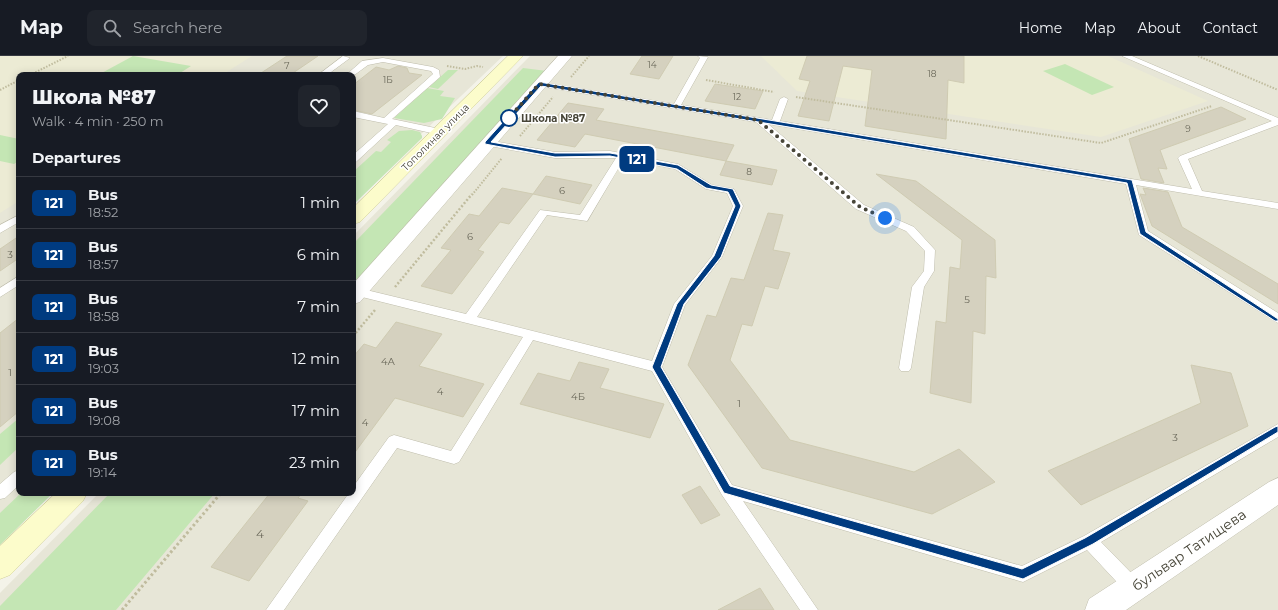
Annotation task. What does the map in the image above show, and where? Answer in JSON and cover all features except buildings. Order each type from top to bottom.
[{"type":"main road","name":"Тополиная улица","points":[[356,215],[440,132],[512,56]]},
{"type":"main road","points":[[0,566],[71,496]]},
{"type":"street","points":[[356,293],[564,56]]},
{"type":"street","name":"бульвар Татищева","points":[[1100,610],[1278,490]]},
{"type":"lane","points":[[676,107],[704,57],[702,56]]},
{"type":"lane","points":[[1126,56],[1278,122]]},
{"type":"lane","points":[[326,72],[346,58]]},
{"type":"lane","points":[[354,72],[365,63],[383,60],[433,69],[436,72],[436,74],[385,121]]},
{"type":"lane","points":[[539,84],[1278,206]]},
{"type":"lane","points":[[775,123],[780,96]]},
{"type":"lane","points":[[356,115],[440,132]]},
{"type":"lane","points":[[758,120],[860,207],[910,229],[930,250],[929,272],[918,287],[905,368]]},
{"type":"lane","points":[[356,157],[395,122]]},
{"type":"lane","points":[[1198,192],[1183,158],[1278,122]]},
{"type":"lane","points":[[487,143],[555,155],[610,154],[678,167],[709,187],[731,191],[738,206],[717,257],[680,304],[656,367]]},
{"type":"lane","points":[[469,319],[544,212],[583,219],[622,156]]},
{"type":"lane","points":[[1130,181],[1143,233],[1278,319]]},
{"type":"lane","points":[[0,230],[16,220]]},
{"type":"lane","points":[[0,293],[16,282]]},
{"type":"lane","points":[[356,294],[385,298],[656,367],[727,490],[810,610]]},
{"type":"lane","points":[[356,495],[394,441],[454,458],[530,335]]},
{"type":"lane","points":[[727,490],[1023,574],[1089,541],[1278,430]]},
{"type":"lane","points":[[0,493],[16,479]]},
{"type":"lane","points":[[274,610],[355,496]]},
{"type":"lane","points":[[1089,541],[1134,588]]},
{"type":"path","points":[[36,72],[68,56]]},
{"type":"path","points":[[356,332],[561,87],[589,56]]},
{"type":"path","points":[[1198,56],[1278,90]]},
{"type":"path","points":[[692,78],[765,89],[780,96]]},
{"type":"path","points":[[0,90],[16,82]]},
{"type":"path","points":[[793,96],[1101,143],[1228,101]]},
{"type":"path","points":[[122,610],[218,496]]},
{"type":"shaded area","points":[[0,56],[503,56],[356,196],[356,72],[16,72],[16,496],[42,496],[0,536]]},
{"type":"shaded area","points":[[0,56],[252,56],[227,72],[16,72],[16,203],[0,213]]},
{"type":"shaded area","points":[[530,56],[1278,56],[1278,610],[0,610],[0,593],[96,496],[356,496],[356,233]]},
{"type":"shaded area","points":[[761,56],[1108,56],[1208,101],[1101,137],[797,91]]},
{"type":"green space","points":[[133,56],[191,66],[182,72],[104,72]]},
{"type":"green space","points":[[1065,64],[1114,87],[1092,95],[1043,71]]},
{"type":"green space","points":[[523,68],[547,71],[356,283],[356,241]]},
{"type":"green space","points":[[448,70],[458,70],[438,89],[429,87]]},
{"type":"green space","points":[[427,88],[444,91],[440,96],[455,98],[442,119],[424,123],[394,118]]},
{"type":"green space","points":[[412,130],[420,132],[422,138],[356,202],[356,169],[376,151],[381,152],[391,142],[387,140],[399,131]]},
{"type":"green space","points":[[0,135],[16,138],[16,163],[14,164],[0,161]]},
{"type":"green space","points":[[16,421],[16,450],[0,465],[0,434]]},
{"type":"green space","points":[[18,496],[50,496],[0,545],[0,513]]},
{"type":"green space","points":[[107,496],[212,496],[116,610],[0,610],[0,606]]},
{"type":"bus line","name":"121","points":[[1278,319],[1143,233],[1130,181],[539,84],[487,143],[555,155],[610,154],[678,167],[709,187],[731,191],[738,206],[717,257],[680,304],[656,367],[727,490],[1023,574],[1089,541],[1278,430]]},
{"type":"place","name":"Школа №87","points":[[509,118]]},
{"type":"route","points":[[509,118],[508,119],[539,84],[758,120],[860,207],[885,218]]}]
